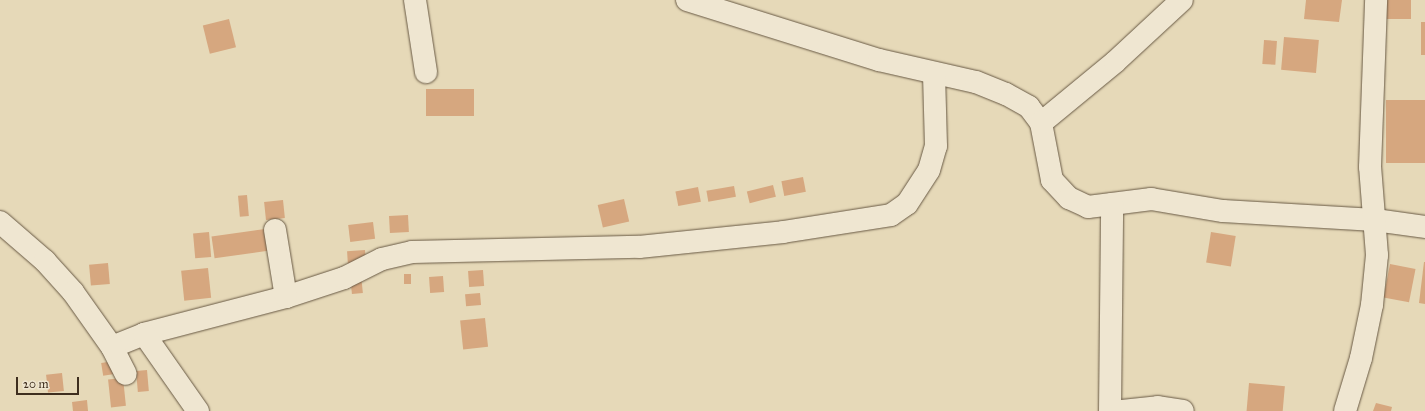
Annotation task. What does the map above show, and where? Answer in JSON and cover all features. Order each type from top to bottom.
[{"type":"street","points":[[415,0],[426,72]]},
{"type":"street","points":[[687,0],[879,60],[976,82],[1006,94],[1028,106],[1041,123],[1049,173],[1057,186],[1069,198],[1088,207],[1151,199],[1223,211],[1375,220],[1425,227]]},
{"type":"street","points":[[1041,123],[1115,62],[1173,5],[1182,0]]},
{"type":"street","points":[[1345,411],[1361,358],[1372,305],[1377,255],[1370,159],[1376,0]]},
{"type":"street","points":[[112,347],[144,334],[286,297],[344,278],[382,259],[412,252],[640,247],[783,232],[891,215],[907,204],[929,170],[936,146],[934,73]]},
{"type":"street","points":[[1110,411],[1112,204]]},
{"type":"street","points":[[0,222],[45,261],[73,292],[112,347],[126,374]]},
{"type":"street","points":[[275,230],[286,297]]},
{"type":"street","points":[[144,334],[198,411]]},
{"type":"street","points":[[1122,411],[1158,407],[1183,411]]},
{"type":"building","points":[[1306,0],[1342,0],[1339,22],[1304,19]]},
{"type":"building","points":[[1382,0],[1411,0],[1411,19],[1382,19]]},
{"type":"building","points":[[229,19],[236,47],[210,54],[203,26]]},
{"type":"building","points":[[1421,22],[1425,22],[1425,55],[1421,55]]},
{"type":"building","points":[[1284,37],[1319,40],[1316,73],[1281,70]]},
{"type":"building","points":[[1264,40],[1277,41],[1275,65],[1262,64]]},
{"type":"building","points":[[426,89],[474,89],[474,116],[426,116]]},
{"type":"building","points":[[1386,100],[1425,100],[1425,163],[1386,163]]},
{"type":"building","points":[[803,177],[806,192],[784,196],[781,181]]},
{"type":"building","points":[[773,185],[776,197],[750,203],[747,192]]},
{"type":"building","points":[[734,186],[736,197],[708,202],[706,191]]},
{"type":"building","points":[[698,187],[701,202],[678,206],[675,191]]},
{"type":"building","points":[[247,195],[249,216],[240,217],[238,196]]},
{"type":"building","points":[[624,199],[629,221],[603,227],[598,205]]},
{"type":"building","points":[[283,200],[285,218],[266,220],[264,202]]},
{"type":"building","points":[[408,215],[409,232],[390,233],[389,216]]},
{"type":"building","points":[[373,222],[375,239],[350,242],[348,225]]},
{"type":"building","points":[[265,229],[268,251],[215,258],[212,237]]},
{"type":"building","points":[[209,232],[211,257],[195,258],[193,233]]},
{"type":"building","points":[[1211,232],[1236,236],[1231,267],[1206,263]]},
{"type":"building","points":[[365,250],[366,263],[348,264],[347,251]]},
{"type":"building","points":[[1425,262],[1425,304],[1419,303]]},
{"type":"building","points":[[108,263],[110,284],[91,286],[89,265]]},
{"type":"building","points":[[1390,264],[1416,269],[1409,302],[1384,297]]},
{"type":"building","points":[[208,268],[211,298],[184,301],[181,271]]},
{"type":"building","points":[[483,270],[484,286],[469,287],[468,271]]},
{"type":"building","points":[[404,274],[411,274],[411,284],[404,284]]},
{"type":"building","points":[[361,275],[363,293],[352,294],[350,276]]},
{"type":"building","points":[[443,276],[444,292],[430,293],[429,277]]},
{"type":"building","points":[[480,293],[481,305],[466,306],[465,294]]},
{"type":"building","points":[[485,318],[488,347],[463,349],[460,321]]},
{"type":"building","points":[[114,361],[116,374],[103,376],[101,363]]},
{"type":"building","points":[[147,370],[149,391],[138,392],[136,371]]},
{"type":"building","points":[[62,373],[64,391],[48,393],[46,375]]},
{"type":"building","points":[[123,378],[126,406],[111,407],[108,380]]},
{"type":"building","points":[[1249,383],[1285,386],[1283,411],[1247,411]]},
{"type":"building","points":[[87,400],[88,411],[73,411],[72,402]]},
{"type":"building","points":[[1376,403],[1392,407],[1391,411],[1373,411]]}]
